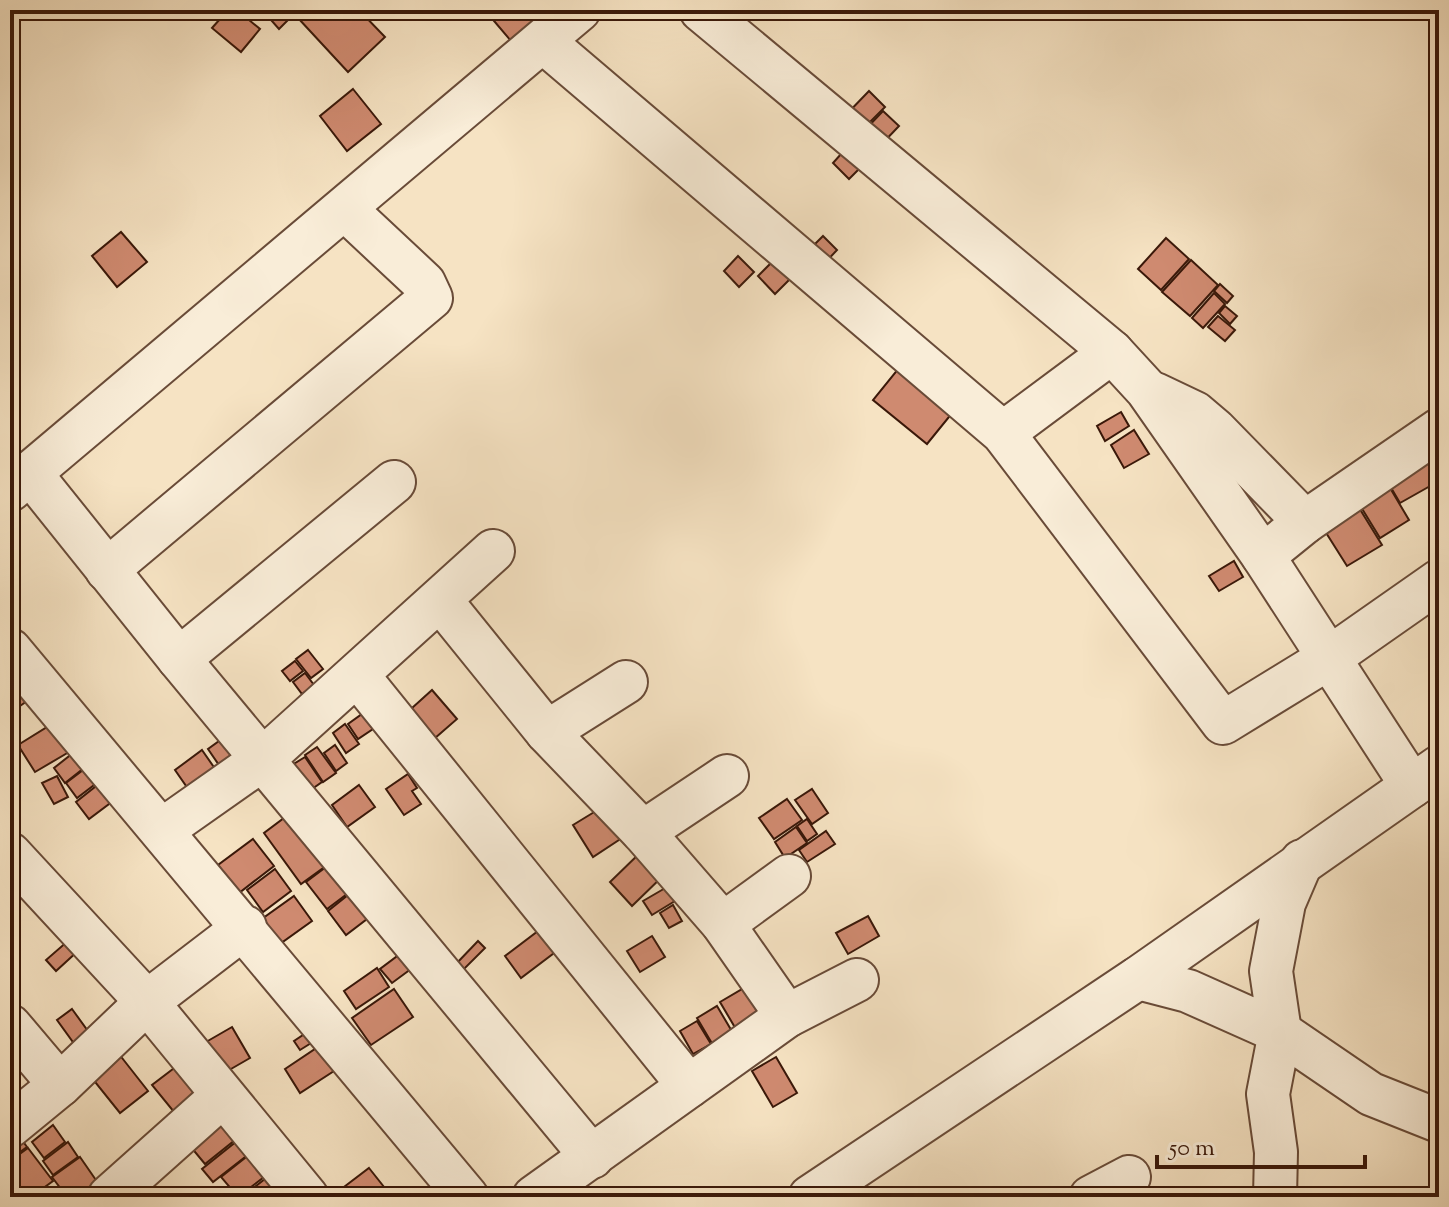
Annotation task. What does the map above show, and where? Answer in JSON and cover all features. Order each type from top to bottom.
[{"type":"street","points":[[579,10],[545,43],[20,482],[107,570],[592,1157]]},
{"type":"street","points":[[701,10],[1112,352],[1147,390],[1263,556],[1329,658],[1426,777],[837,1189]]},
{"type":"street","points":[[545,43],[1003,433],[1223,723],[1329,658],[1439,581]]},
{"type":"street","points":[[107,570],[431,298],[424,283],[346,210]]},
{"type":"street","points":[[1003,433],[1112,352]]},
{"type":"street","points":[[1147,390],[1205,422],[1305,522]]},
{"type":"street","points":[[1263,556],[1305,522],[1439,430]]},
{"type":"street","points":[[179,659],[394,482]]},
{"type":"street","points":[[162,830],[263,759],[493,551]]},
{"type":"street","points":[[441,601],[547,732],[643,832],[723,924],[787,1016]]},
{"type":"street","points":[[10,650],[245,927],[467,1197]]},
{"type":"street","points":[[358,676],[689,1086]]},
{"type":"street","points":[[547,732],[626,682]]},
{"type":"street","points":[[643,832],[727,776]]},
{"type":"street","points":[[10,854],[147,1002],[221,1097],[307,1197]]},
{"type":"street","points":[[1275,1197],[1276,1152],[1268,1094],[1280,1032],[1271,971],[1284,903],[1302,861]]},
{"type":"street","points":[[723,924],[789,876]]},
{"type":"street","points":[[10,1126],[60,1085],[147,1002],[245,927]]},
{"type":"street","points":[[1138,978],[1188,991],[1280,1032],[1371,1094],[1439,1121]]},
{"type":"street","points":[[534,1197],[787,1016],[857,980]]},
{"type":"street","points":[[10,1026],[60,1085]]},
{"type":"street","points":[[113,1196],[221,1097]]},
{"type":"building","points":[[228,10],[237,10],[260,29],[241,52],[212,28]]},
{"type":"building","points":[[286,10],[292,16],[279,29],[263,11]]},
{"type":"building","points":[[307,10],[359,10],[385,37],[348,72],[298,18]]},
{"type":"building","points":[[495,10],[535,10],[540,16],[511,41],[489,15]]},
{"type":"building","points":[[353,89],[381,124],[347,151],[320,116]]},
{"type":"building","points":[[869,91],[885,107],[856,136],[840,121]]},
{"type":"building","points":[[883,111],[899,126],[878,148],[862,133]]},
{"type":"building","points":[[850,144],[867,161],[849,179],[833,163]]},
{"type":"building","points":[[121,232],[147,262],[117,287],[92,256]]},
{"type":"building","points":[[823,236],[837,250],[821,267],[806,253]]},
{"type":"building","points":[[1166,238],[1189,259],[1161,290],[1138,269]]},
{"type":"building","points":[[738,256],[754,272],[739,287],[724,271]]},
{"type":"building","points":[[776,258],[794,275],[775,294],[758,276]]},
{"type":"building","points":[[1191,260],[1218,285],[1190,316],[1162,292]]},
{"type":"building","points":[[1220,284],[1233,296],[1227,303],[1214,291]]},
{"type":"building","points":[[1214,293],[1225,304],[1203,328],[1192,318]]},
{"type":"building","points":[[1225,306],[1237,316],[1230,324],[1219,313]]},
{"type":"building","points":[[1218,316],[1235,330],[1225,341],[1208,327]]},
{"type":"building","points":[[907,358],[953,412],[927,444],[873,400]]},
{"type":"building","points":[[1121,412],[1129,426],[1105,441],[1097,426]]},
{"type":"building","points":[[1134,430],[1149,454],[1124,468],[1111,445]]},
{"type":"building","points":[[1429,448],[1439,466],[1439,481],[1400,503],[1383,474]]},
{"type":"building","points":[[1383,476],[1409,520],[1380,538],[1353,494]]},
{"type":"building","points":[[1353,498],[1382,545],[1347,566],[1318,520]]},
{"type":"building","points":[[1234,561],[1243,577],[1219,591],[1209,576]]},
{"type":"building","points":[[308,650],[323,669],[311,678],[296,659]]},
{"type":"building","points":[[295,661],[303,671],[290,681],[282,671]]},
{"type":"building","points":[[305,673],[314,685],[302,694],[293,682]]},
{"type":"building","points":[[30,678],[40,692],[17,708],[10,694]]},
{"type":"building","points":[[432,690],[457,719],[427,745],[402,717]]},
{"type":"building","points":[[362,714],[373,729],[358,739],[348,724]]},
{"type":"building","points":[[52,724],[69,752],[35,772],[18,745]]},
{"type":"building","points":[[345,724],[359,744],[346,753],[333,733]]},
{"type":"building","points":[[233,731],[249,753],[223,771],[208,749]]},
{"type":"building","points":[[335,745],[347,763],[336,771],[324,753]]},
{"type":"building","points":[[317,747],[336,773],[323,782],[305,755]]},
{"type":"building","points":[[202,750],[218,773],[191,793],[175,770]]},
{"type":"building","points":[[73,753],[84,768],[65,783],[54,768]]},
{"type":"building","points":[[305,757],[322,782],[309,791],[292,765]]},
{"type":"building","points":[[87,767],[98,782],[77,798],[66,783]]},
{"type":"building","points":[[408,774],[417,788],[412,791],[421,804],[404,815],[386,789]]},
{"type":"building","points":[[57,776],[68,797],[54,804],[42,783]]},
{"type":"building","points":[[100,783],[113,801],[89,819],[76,802]]},
{"type":"building","points":[[359,785],[375,807],[347,827],[332,805]]},
{"type":"building","points":[[812,789],[828,813],[812,824],[795,800]]},
{"type":"building","points":[[787,799],[802,820],[774,839],[759,818]]},
{"type":"building","points":[[609,803],[628,834],[593,857],[573,825]]},
{"type":"building","points":[[292,812],[330,863],[301,884],[264,833]]},
{"type":"building","points":[[807,819],[817,834],[807,841],[797,826]]},
{"type":"building","points":[[796,827],[807,843],[785,858],[775,842]]},
{"type":"building","points":[[826,831],[835,844],[807,862],[799,850]]},
{"type":"building","points":[[253,839],[274,866],[239,893],[218,865]]},
{"type":"building","points":[[643,850],[666,873],[632,906],[610,882]]},
{"type":"building","points":[[334,861],[355,888],[327,909],[306,882]]},
{"type":"building","points":[[275,869],[291,891],[263,912],[247,890]]},
{"type":"building","points":[[667,887],[675,901],[652,915],[643,901]]},
{"type":"building","points":[[348,895],[367,919],[346,935],[328,911]]},
{"type":"building","points":[[294,896],[312,921],[277,946],[259,921]]},
{"type":"building","points":[[673,905],[682,921],[669,928],[660,913]]},
{"type":"building","points":[[868,916],[879,936],[848,954],[836,933]]},
{"type":"building","points":[[546,925],[562,947],[521,978],[505,956]]},
{"type":"building","points":[[652,936],[665,957],[640,972],[627,951]]},
{"type":"building","points":[[69,940],[79,950],[56,971],[46,960]]},
{"type":"building","points":[[478,941],[485,948],[462,971],[455,965]]},
{"type":"building","points":[[408,948],[419,963],[392,983],[380,969]]},
{"type":"building","points":[[377,968],[389,987],[356,1009],[344,991]]},
{"type":"building","points":[[744,988],[763,1022],[740,1036],[720,1002]]},
{"type":"building","points":[[394,989],[413,1017],[371,1045],[352,1018]]},
{"type":"building","points":[[717,1006],[740,1045],[720,1057],[697,1018]]},
{"type":"building","points":[[72,1009],[93,1038],[78,1049],[57,1020]]},
{"type":"building","points":[[697,1021],[711,1044],[693,1054],[680,1031]]},
{"type":"building","points":[[318,1025],[324,1035],[300,1050],[294,1041]]},
{"type":"building","points":[[232,1027],[250,1058],[224,1073],[206,1042]]},
{"type":"building","points":[[318,1047],[334,1071],[300,1093],[285,1069]]},
{"type":"building","points":[[115,1049],[148,1091],[120,1113],[87,1072]]},
{"type":"building","points":[[776,1057],[797,1093],[773,1107],[752,1071]]},
{"type":"building","points":[[186,1059],[197,1087],[183,1123],[152,1085]]},
{"type":"building","points":[[225,1107],[245,1132],[205,1164],[185,1140]]},
{"type":"building","points":[[53,1125],[65,1142],[44,1158],[32,1142]]},
{"type":"building","points":[[17,1133],[27,1147],[10,1159],[10,1138]]},
{"type":"building","points":[[247,1133],[258,1147],[213,1182],[202,1169]]},
{"type":"building","points":[[68,1142],[78,1157],[53,1175],[43,1161]]},
{"type":"building","points":[[260,1146],[277,1167],[238,1197],[221,1177]]},
{"type":"building","points":[[28,1148],[53,1181],[31,1197],[10,1197],[10,1161]]},
{"type":"building","points":[[80,1157],[107,1196],[67,1197],[52,1177]]},
{"type":"building","points":[[279,1168],[302,1197],[242,1197]]},
{"type":"building","points":[[369,1168],[388,1192],[381,1197],[340,1197],[336,1193]]}]
